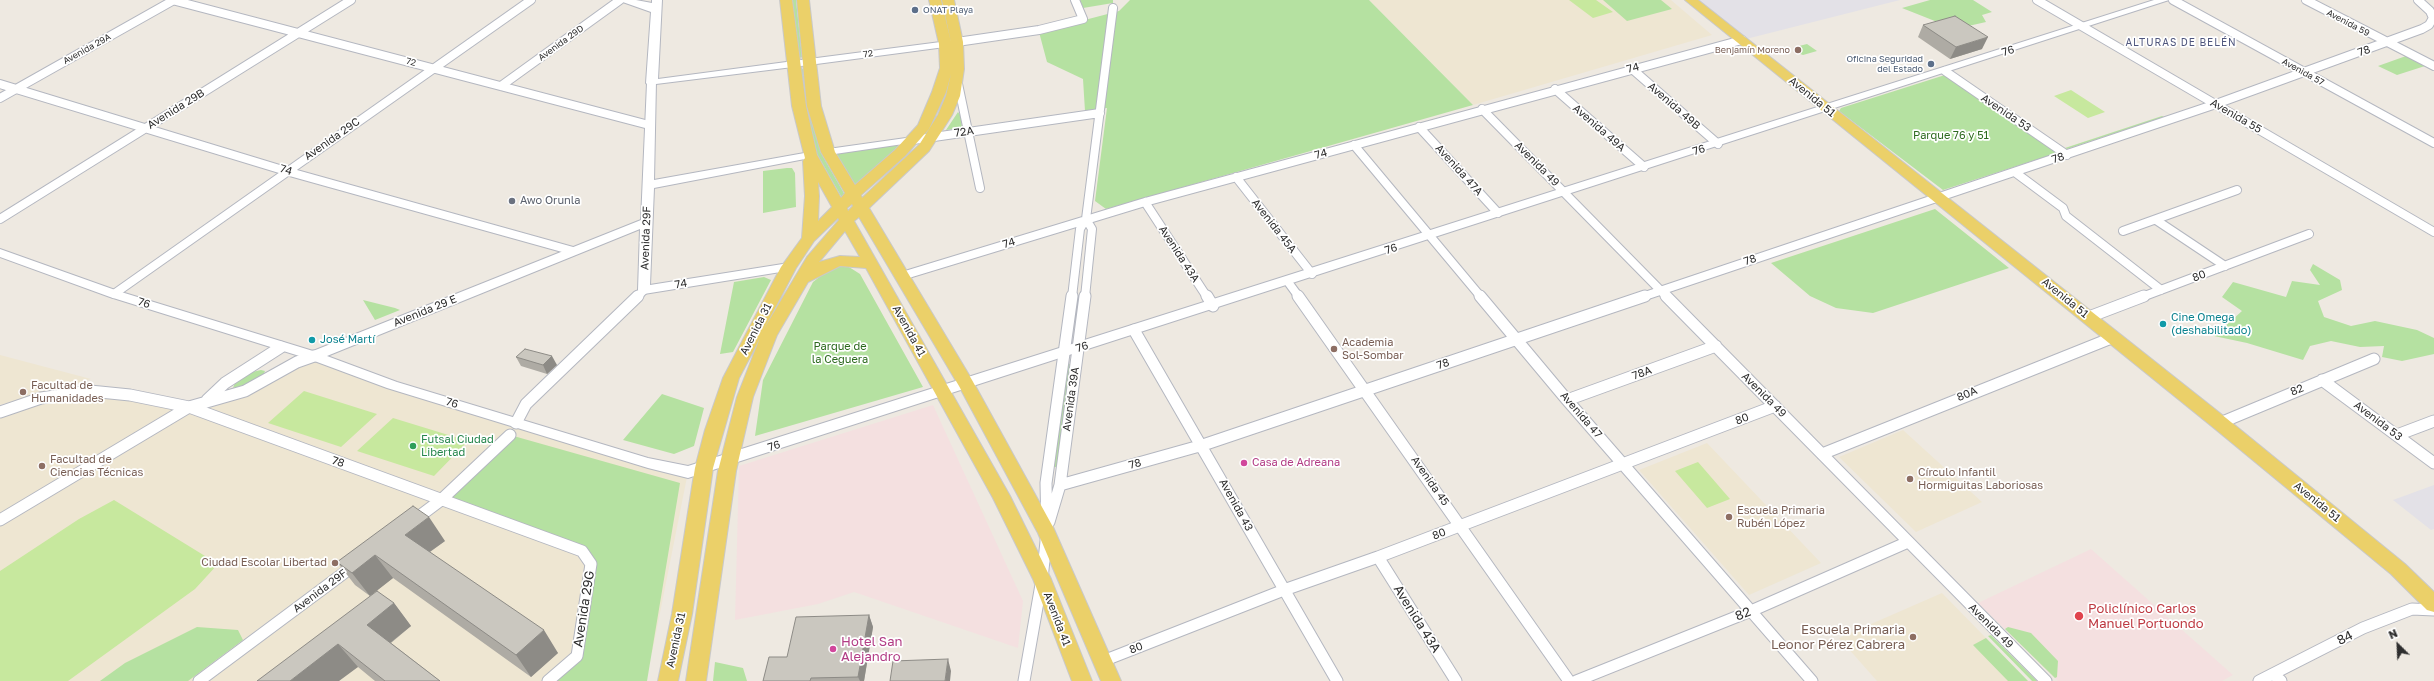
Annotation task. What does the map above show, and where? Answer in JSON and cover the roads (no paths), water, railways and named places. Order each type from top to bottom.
[{"type":"main road","points":[[621,0],[638,3],[657,11]]},
{"type":"main road","points":[[638,3],[653,0]]},
{"type":"main road","name":"Avenida 29F","points":[[652,83],[657,0]]},
{"type":"main road","points":[[786,0],[798,106],[810,156],[812,196],[809,238]]},
{"type":"main road","points":[[803,0],[814,106],[828,152],[856,201]]},
{"type":"main road","points":[[856,201],[914,140],[924,126],[939,92],[951,43],[935,0]]},
{"type":"main road","points":[[810,156],[839,208],[856,201],[924,148],[932,137],[952,96],[957,77],[951,43],[948,0]]},
{"type":"main road","name":"Avenida 51","points":[[1691,0],[1826,109],[1941,198],[2220,423],[2398,569],[2434,604]]},
{"type":"main road","name":"72","points":[[652,83],[809,62]]},
{"type":"main road","name":"Avenida 31","points":[[696,681],[728,466],[745,397],[769,335],[801,279],[820,251],[846,221],[856,201]]},
{"type":"main road","name":"Avenida 41","points":[[856,201],[966,384],[1047,532],[1111,681]]},
{"type":"main road","name":"Avenida 31","points":[[668,681],[682,614],[704,468],[714,430],[731,378],[789,267],[809,238],[839,208]]},
{"type":"main road","name":"Avenida 41","points":[[839,208],[1001,496],[1042,579],[1082,681]]},
{"type":"main road","points":[[801,279],[826,265],[840,261],[870,263]]},
{"type":"street","name":"72","points":[[173,0],[297,34],[433,67],[649,125]]},
{"type":"street","name":"Avenida 29A","points":[[0,98],[173,0]]},
{"type":"street","name":"Avenida 29B","points":[[0,219],[351,0]]},
{"type":"street","name":"Avenida 29C","points":[[114,294],[433,67],[531,0]]},
{"type":"street","name":"Avenida 29D","points":[[501,86],[621,0]]},
{"type":"street","name":"72","points":[[809,62],[1039,30],[1084,19],[1075,0]]},
{"type":"street","name":"Avenida 55","points":[[2037,0],[2434,232]]},
{"type":"street","name":"76","points":[[0,253],[114,294],[314,356],[513,429],[688,472],[704,468],[728,466],[966,384],[2164,0]]},
{"type":"street","name":"Avenida 57","points":[[2173,0],[2434,143]]},
{"type":"street","name":"Avenida 59","points":[[2306,0],[2386,43],[2434,66]]},
{"type":"street","name":"78","points":[[1060,485],[1203,445],[1661,290],[2016,173],[2216,104],[2422,29],[2429,25],[2433,18],[2430,11],[2418,0]]},
{"type":"street","name":"Avenida 39A","points":[[1047,532],[1060,485],[1072,350],[1080,229],[1086,219],[1113,8]]},
{"type":"street","name":"74","points":[[902,276],[1146,202],[1631,68],[1742,40]]},
{"type":"street","name":"Avenida 49B","points":[[1631,68],[1718,144]]},
{"type":"street","name":"Avenida 53","points":[[1945,71],[2067,155]]},
{"type":"street","points":[[957,77],[970,132],[980,188]]},
{"type":"street","name":"Avenida 29F","points":[[644,290],[649,125],[652,83]]},
{"type":"street","name":"74","points":[[0,84],[147,127],[286,171],[573,251]]},
{"type":"street","name":"Avenida 49A","points":[[1555,89],[1644,167]]},
{"type":"street","name":"Avenida 49","points":[[1482,109],[2046,681]]},
{"type":"street","name":"72A","points":[[828,152],[1100,113]]},
{"type":"street","name":"Avenida 47A","points":[[1419,127],[1498,214]]},
{"type":"street","name":"Avenida 47","points":[[1354,145],[1567,400],[1812,681]]},
{"type":"street","points":[[648,185],[810,156]]},
{"type":"street","points":[[2016,173],[2063,208],[2066,216],[2161,290]]},
{"type":"street","name":"Avenida 45A","points":[[1236,177],[1312,274]]},
{"type":"street","points":[[2123,231],[2237,190]]},
{"type":"street","name":"Avenida 43A","points":[[1146,202],[1212,306]]},
{"type":"street","points":[[2156,220],[2225,266]]},
{"type":"street","name":"Avenida 29 E","points":[[0,520],[189,407],[245,391],[297,362],[646,222]]},
{"type":"street","name":"80","points":[[2089,317],[2309,234]]},
{"type":"street","name":"74","points":[[644,290],[789,267]]},
{"type":"street","name":"Avenida 45","points":[[1288,282],[1366,390],[1570,681]]},
{"type":"street","points":[[403,529],[441,500],[513,429],[526,404],[644,290]]},
{"type":"street","name":"Avenida 43","points":[[1134,330],[1203,445],[1284,590],[1338,681]]},
{"type":"street","name":"80A","points":[[1822,454],[1985,387],[2114,338]]},
{"type":"street","name":"78A","points":[[1567,400],[1716,346]]},
{"type":"street","name":"Avenida 29 E","points":[[206,401],[225,383],[281,347]]},
{"type":"street","name":"Avenida 39A","points":[[1024,681],[1042,579],[1047,532],[1046,483],[1072,350]]},
{"type":"street","name":"82","points":[[2220,423],[2374,359]]},
{"type":"street","name":"Avenida 53","points":[[2322,380],[2434,463]]},
{"type":"street","name":"78","points":[[0,412],[41,398],[90,391],[130,394],[189,407],[582,551]]},
{"type":"street","name":"80","points":[[1103,661],[1284,590],[1378,557],[1775,406]]},
{"type":"street","points":[[2397,435],[2434,421]]},
{"type":"street","name":"82","points":[[1576,681],[1751,611],[1908,542]]},
{"type":"street","name":"Avenida 29G","points":[[548,681],[577,656],[591,564],[582,551]]},
{"type":"street","name":"Avenida 29F","points":[[199,681],[365,557]]},
{"type":"street","name":"Avenida 43A","points":[[1378,557],[1456,681]]},
{"type":"street","name":"84","points":[[2259,681],[2277,678],[2377,623],[2412,609],[2434,610]]},
{"type":"place","name":"ONAT Playa","points":[[915,10]]},
{"type":"place","name":"Benjamín Moreno","points":[[1798,50]]},
{"type":"place","name":"Oficina Seguridad del Estado","points":[[1931,64]]},
{"type":"place","name":"Awo Orunla","points":[[512,201]]},
{"type":"place","name":"Cine Omega (deshabilitado)","points":[[2163,324]]},
{"type":"place","name":"José Martí","points":[[312,340]]},
{"type":"place","name":"Academia Sol-Sombar","points":[[1334,349]]},
{"type":"place","name":"Facultad de Humanidades","points":[[23,392]]},
{"type":"place","name":"Futsal Ciudad Libertad","points":[[413,446]]},
{"type":"place","name":"Casa de Adreana","points":[[1244,463]]},
{"type":"place","name":"Facultad de Ciencias Técnicas","points":[[42,466]]},
{"type":"place","name":"Círculo Infantil Hormiguitas Laboriosas","points":[[1910,479]]},
{"type":"place","name":"Escuela Primaria Rubén López","points":[[1729,517]]},
{"type":"place","name":"Ciudad Escolar Libertad","points":[[335,563]]},
{"type":"place","name":"Policlínico Carlos Manuel Portuondo","points":[[2079,616]]},
{"type":"place","name":"Escuela Primaria Leonor Pérez Cabrera","points":[[1913,637]]},
{"type":"place","name":"Hotel San Alejandro","points":[[833,649]]},
{"type":"district","name":"ALTURAS DE BELÉN","points":[[2181,43]]},
{"type":"park label","name":"Parque 76 y 51","points":[[1951,136]]},
{"type":"park label","name":"Parque de la Ceguera","points":[[840,353]]}]
